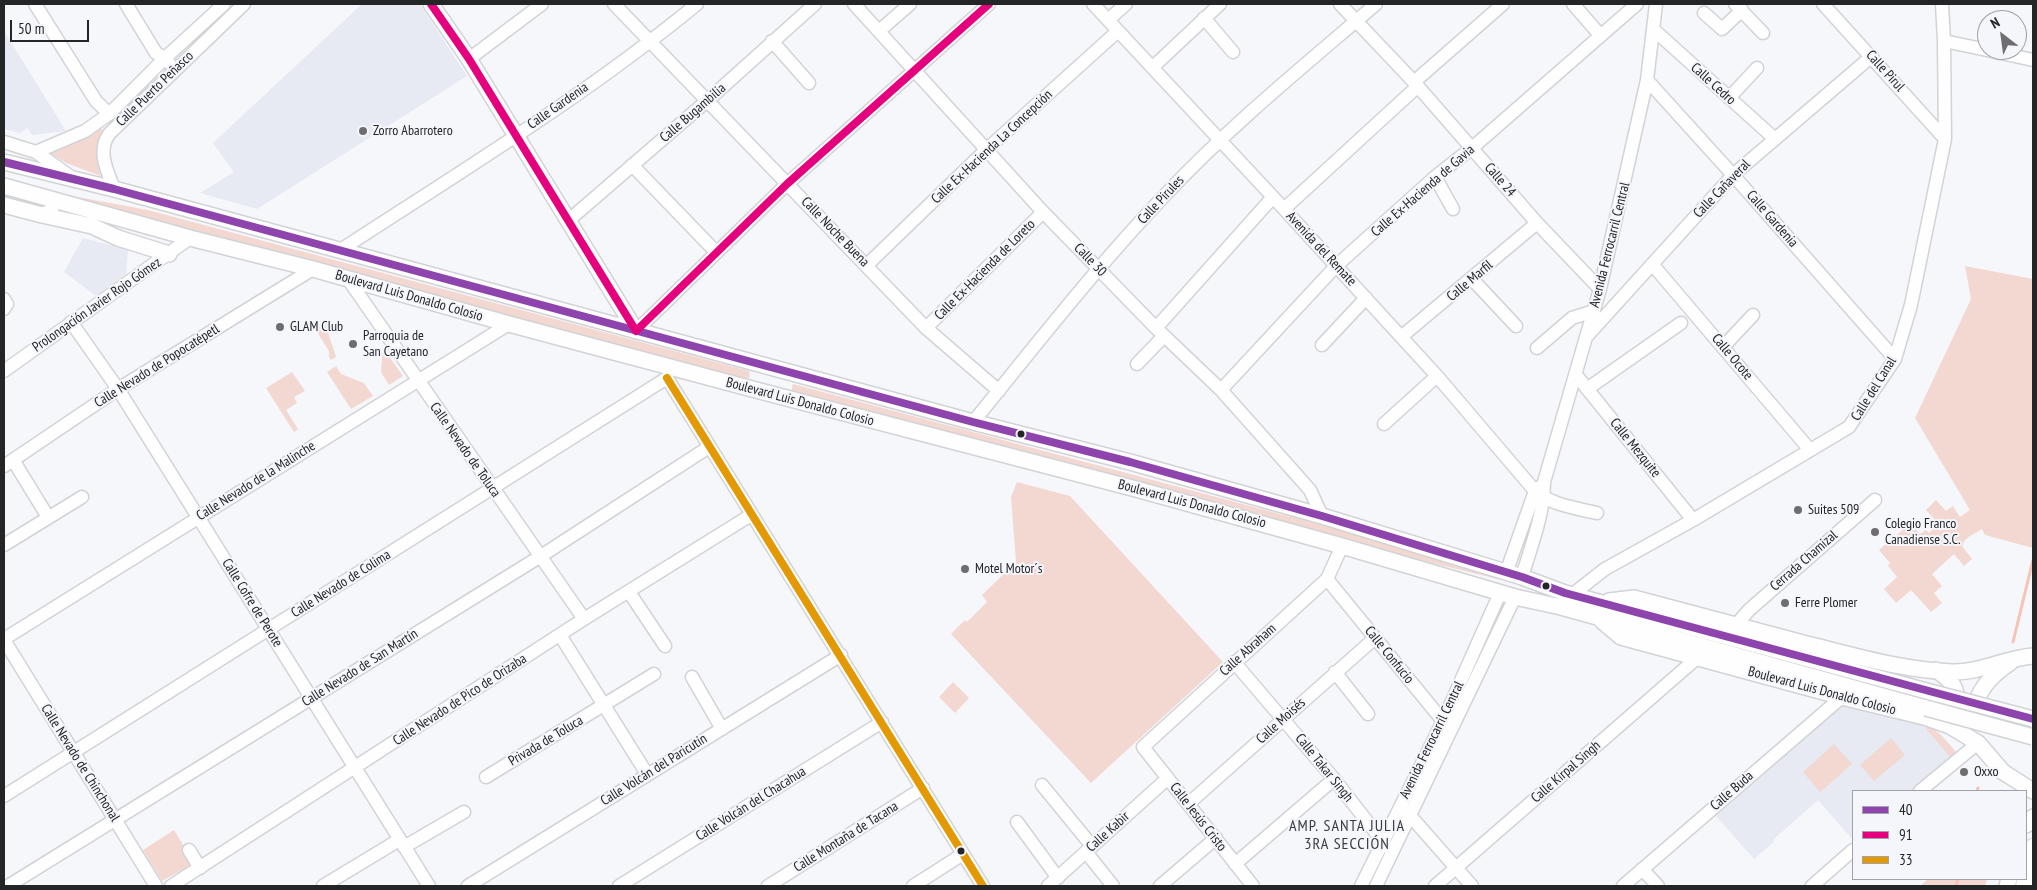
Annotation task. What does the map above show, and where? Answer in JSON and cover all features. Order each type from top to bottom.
[{"type":"highway","points":[[2027,876],[2033,848]]},
{"type":"main road","points":[[431,4],[469,59],[517,135],[636,331]]},
{"type":"main road","name":"Boulevard Luis Donaldo Colosio","points":[[4,162],[114,189],[973,422],[1130,462],[1322,516],[1600,602],[2033,719]]},
{"type":"main road","name":"Boulevard Luis Donaldo Colosio","points":[[4,186],[190,238],[313,269],[509,324],[668,372],[1136,489],[1342,546],[1500,593],[1596,617],[2033,737]]},
{"type":"main road","points":[[4,205],[92,226],[118,238],[168,254]]},
{"type":"main road","points":[[42,215],[73,205]]},
{"type":"main road","name":"Boulevard Luis Donaldo Colosio","points":[[1600,602],[1634,598],[1878,662],[1936,670],[1954,672],[1973,670],[2026,656]]},
{"type":"main road","name":"Boulevard Luis Donaldo Colosio","points":[[1596,617],[1621,637],[1842,697],[1924,717],[1950,726],[1978,743],[2003,772],[2033,791]]},
{"type":"main road","points":[[1978,743],[1973,728],[1973,716],[1979,692],[1988,681],[2026,656],[2033,648]]},
{"type":"main road","points":[[1924,717],[1938,716],[1949,711],[1956,701],[1956,692],[1952,684],[1936,670]]},
{"type":"main road","points":[[2003,772],[2011,790]]},
{"type":"street","points":[[34,4],[96,102],[109,114]]},
{"type":"street","points":[[126,4],[156,52],[165,58],[174,70]]},
{"type":"street","name":"Calle Puerto Peñasco","points":[[36,152],[85,131],[109,114],[165,58],[227,7],[244,4]]},
{"type":"street","points":[[469,59],[542,4]]},
{"type":"street","name":"Calle Noche Buena","points":[[614,4],[926,328],[999,390]]},
{"type":"street","name":"Calle Gardenia","points":[[339,251],[517,135],[651,41],[697,4]]},
{"type":"street","name":"Calle Bugambilia","points":[[569,220],[708,100],[815,4]]},
{"type":"street","name":"Calle 30","points":[[854,4],[1043,212],[1160,332],[1221,390],[1310,490],[1322,516]]},
{"type":"street","points":[[879,31],[910,4]]},
{"type":"street","points":[[636,331],[787,184],[990,4]]},
{"type":"street","name":"Avenida del Remate","points":[[1093,4],[1274,197],[1541,491]]},
{"type":"street","points":[[1108,20],[1126,4]]},
{"type":"street","points":[[1153,67],[1220,4]]},
{"type":"street","name":"Calle 24","points":[[1340,4],[1416,84],[1537,223],[1600,289]]},
{"type":"street","name":"Calle Pirules","points":[[973,422],[1099,270],[1165,194],[1220,139],[1376,4]]},
{"type":"street","points":[[1284,209],[1503,4]]},
{"type":"street","points":[[1573,4],[1600,35]]},
{"type":"street","name":"Calle Ex-Hacienda de Gavia","points":[[1221,390],[1336,266],[1637,4]]},
{"type":"street","name":"Avenida Ferrocarril Central","points":[[1522,577],[1541,491],[1600,289],[1647,80],[1656,4]]},
{"type":"street","name":"Calle Pirul","points":[[1823,4],[1945,139]]},
{"type":"street","name":"Calle del Canal","points":[[1573,594],[1606,570],[1850,427],[1894,360],[1911,305],[1945,139],[1944,41],[1941,4]]},
{"type":"street","name":"Calle Puerto Peñasco","points":[[114,189],[102,151],[104,141],[174,70],[227,7]]},
{"type":"street","points":[[1704,13],[1722,29],[1738,7],[1763,33]]},
{"type":"street","points":[[1204,18],[1233,52]]},
{"type":"street","name":"Calle Cedro","points":[[1653,29],[1775,139]]},
{"type":"street","name":"Calle Ex-Hacienda La Concepción","points":[[867,265],[986,150],[1118,30]]},
{"type":"street","points":[[772,41],[809,83]]},
{"type":"street","points":[[1944,41],[1977,48]]},
{"type":"street","name":"Calle Cañaveral","points":[[1587,337],[1733,175],[1872,56]]},
{"type":"street","points":[[1729,98],[1757,68]]},
{"type":"street","name":"Calle Gardenia","points":[[1647,80],[1733,175],[1894,360]]},
{"type":"street","points":[[4,142],[36,152],[75,180]]},
{"type":"street","points":[[632,165],[716,252]]},
{"type":"street","points":[[1436,177],[1453,209]]},
{"type":"street","points":[[1137,364],[1160,332],[1274,197]]},
{"type":"street","name":"Calle Ex-Hacienda de Loreto","points":[[926,328],[1043,212]]},
{"type":"street","name":"Calle Marfil","points":[[1402,337],[1537,223]]},
{"type":"street","name":"Prolongación Javier Rojo Gómez","points":[[4,371],[190,238]]},
{"type":"street","name":"Calle Ocote","points":[[1652,264],[1810,450]]},
{"type":"street","name":"Calle Nevado de Popocatépetl","points":[[8,463],[118,389],[313,269]]},
{"type":"street","name":"Calle Nevado de Toluca","points":[[348,279],[584,619]]},
{"type":"street","points":[[1472,279],[1516,326]]},
{"type":"street","points":[[1322,345],[1366,298]]},
{"type":"street","points":[[1537,348],[1572,318],[1594,312]]},
{"type":"street","points":[[1723,346],[1753,315]]},
{"type":"street","name":"Calle Cofre de Perote","points":[[71,322],[118,389],[429,886]]},
{"type":"street","points":[[1587,389],[1681,323]]},
{"type":"street","name":"Calle Nevado de la Malinche","points":[[4,639],[509,324]]},
{"type":"street","points":[[668,372],[709,446],[924,788],[983,886]]},
{"type":"street","name":"Calle Nevado de Colima","points":[[4,796],[493,489],[668,372]]},
{"type":"street","name":"Calle Mezquite","points":[[1576,375],[1694,520]]},
{"type":"street","points":[[1384,424],[1437,376]]},
{"type":"street","name":"Calle Nevado de San Martín","points":[[8,886],[541,556],[709,446]]},
{"type":"street","points":[[8,463],[48,517]]},
{"type":"street","points":[[1541,491],[1597,513]]},
{"type":"street","name":"Avenida Ferrocarril Central","points":[[1506,573],[1541,491]]},
{"type":"street","points":[[4,545],[82,497]]},
{"type":"street","name":"Cerrada Chamizal","points":[[1736,625],[1749,610],[1874,500]]},
{"type":"street","name":"Calle Nevado de Pico de Orizaba","points":[[171,886],[584,619],[752,515]]},
{"type":"street","name":"Calle Abraham","points":[[1143,747],[1327,579],[1342,546]]},
{"type":"street","name":"Calle Confucio","points":[[1327,579],[1447,726]]},
{"type":"street","points":[[629,592],[665,646]]},
{"type":"street","name":"Avenida Ferrocarril Central","points":[[1376,886],[1410,817],[1500,593]]},
{"type":"street","name":"Avenida Ferrocarril Central","points":[[1361,886],[1401,806],[1447,726],[1515,597]]},
{"type":"street","points":[[560,635],[647,774]]},
{"type":"street","name":"Calle Moisés","points":[[1188,804],[1375,638]]},
{"type":"street","name":"Calle Nevado de Chinchonal","points":[[4,639],[156,886]]},
{"type":"street","name":"Calle Volcán del Paricutín","points":[[468,886],[841,655]]},
{"type":"street","name":"Calle Kirpal Singh","points":[[1435,886],[1697,658]]},
{"type":"street","name":"Calle Takar Singh","points":[[1234,662],[1334,779],[1392,853]]},
{"type":"street","points":[[1335,672],[1368,714]]},
{"type":"street","name":"Privada de Toluca","points":[[486,777],[654,674]]},
{"type":"street","points":[[692,677],[722,728]]},
{"type":"street","name":"Calle Buda","points":[[1623,886],[1842,697]]},
{"type":"street","name":"Calle Volcán del Chacahua","points":[[619,886],[882,722]]},
{"type":"street","points":[[1921,790],[1978,743]]},
{"type":"street","name":"Calle Jesús Cristo","points":[[1143,747],[1253,886]]},
{"type":"street","name":"Calle Kabir","points":[[1053,882],[1168,778]]},
{"type":"street","points":[[1235,864],[1334,779]]},
{"type":"street","points":[[1042,785],[1089,849],[1112,886]]},
{"type":"street","name":"Calle Montaña de Tacana","points":[[768,886],[924,788]]},
{"type":"street","points":[[1401,806],[1472,886]]},
{"type":"street","points":[[323,886],[464,812]]},
{"type":"street","points":[[1017,822],[1053,882]]},
{"type":"street","points":[[1160,886],[1216,838]]},
{"type":"street","points":[[189,850],[200,868]]},
{"type":"street","points":[[1812,886],[1852,851]]},
{"type":"street","points":[[913,886],[963,854]]},
{"type":"street","points":[[1642,869],[1658,886]]},
{"type":"shaded area","points":[[362,4],[420,4],[467,76],[257,209],[200,193],[234,172],[213,143]]},
{"type":"shaded area","points":[[4,31],[66,131],[32,135],[28,128],[20,133],[4,129]]},
{"type":"shaded area","points":[[100,128],[103,130],[97,158],[101,176],[66,163],[48,152],[82,140]]},
{"type":"shaded area","points":[[56,193],[148,210],[749,371],[750,377],[746,379]]},
{"type":"shaded area","points":[[83,238],[128,250],[126,274],[96,296],[64,272]]},
{"type":"shaded area","points":[[1965,266],[2033,279],[2033,548],[1985,535],[1982,529],[1970,536],[1962,546],[1972,559],[1964,566],[1954,554],[1932,574],[1942,586],[1934,593],[1942,603],[1931,612],[1911,590],[1896,603],[1884,589],[1897,577],[1888,566],[1890,563],[1879,550],[1911,523],[1920,534],[1926,530],[1929,533],[1939,524],[1926,510],[1936,500],[1946,511],[1953,506],[1960,517],[1970,510],[1915,418],[1971,299]]},
{"type":"shaded area","points":[[325,323],[336,357],[331,360],[329,351],[315,329]]},
{"type":"shaded area","points":[[383,348],[403,376],[389,385],[381,372]]},
{"type":"shaded area","points":[[336,366],[341,374],[364,383],[373,396],[351,409],[327,372]]},
{"type":"shaded area","points":[[292,372],[305,391],[294,397],[297,403],[286,410],[298,429],[294,432],[266,388]]},
{"type":"shaded area","points":[[793,384],[1516,578],[1514,583],[1428,562],[791,391]]},
{"type":"shaded area","points":[[1017,482],[1070,496],[1223,662],[1091,783],[951,634],[965,620],[967,622],[987,602],[982,595],[1016,562],[1011,497]]},
{"type":"shaded area","points":[[953,682],[969,698],[955,713],[939,697]]},
{"type":"shaded area","points":[[1845,703],[1921,721],[1942,736],[1957,753],[1914,790],[1852,790],[1852,839],[1818,800],[1754,859],[1716,816]]},
{"type":"shaded area","points":[[1930,726],[1957,753],[1951,758],[1926,729]]},
{"type":"shaded area","points":[[1891,738],[1905,755],[1874,781],[1860,765]]},
{"type":"shaded area","points":[[1834,744],[1852,764],[1820,792],[1803,772]]},
{"type":"shaded area","points":[[174,830],[194,863],[162,881],[143,850]]},
{"type":"shaded area","points":[[1927,880],[1987,880],[1985,886],[1920,886]]},
{"type":"waterway","points":[[2013,642],[2033,560]]},
{"type":"waterway","points":[[1956,886],[1958,880]]},
{"type":"transit line","name":"91","points":[[431,4],[469,59],[636,331],[787,184],[989,4]]},
{"type":"transit line","name":"40","points":[[4,162],[114,189],[973,422],[1130,462],[1322,516],[1522,577],[1565,593],[2033,719]]},
{"type":"transit line","name":"33","points":[[667,378],[983,886]]},
{"type":"place","name":"Zorro Abarrotero","points":[[363,131]]},
{"type":"place","name":"GLAM Club","points":[[280,327]]},
{"type":"place","name":"Parroquia de San Cayetano","points":[[353,344]]},
{"type":"place","name":"Suites 509","points":[[1798,510]]},
{"type":"place","name":"Colegio Franco Canadiense S.C.","points":[[1875,532]]},
{"type":"place","name":"Motel Motor´s","points":[[965,569]]},
{"type":"place","name":"Ferre Plomer","points":[[1785,603]]},
{"type":"place","name":"Oxxo","points":[[1964,772]]},
{"type":"district","name":"AMP. SANTA JULIA 3RA SECCIÓN","points":[[1347,835]]}]
